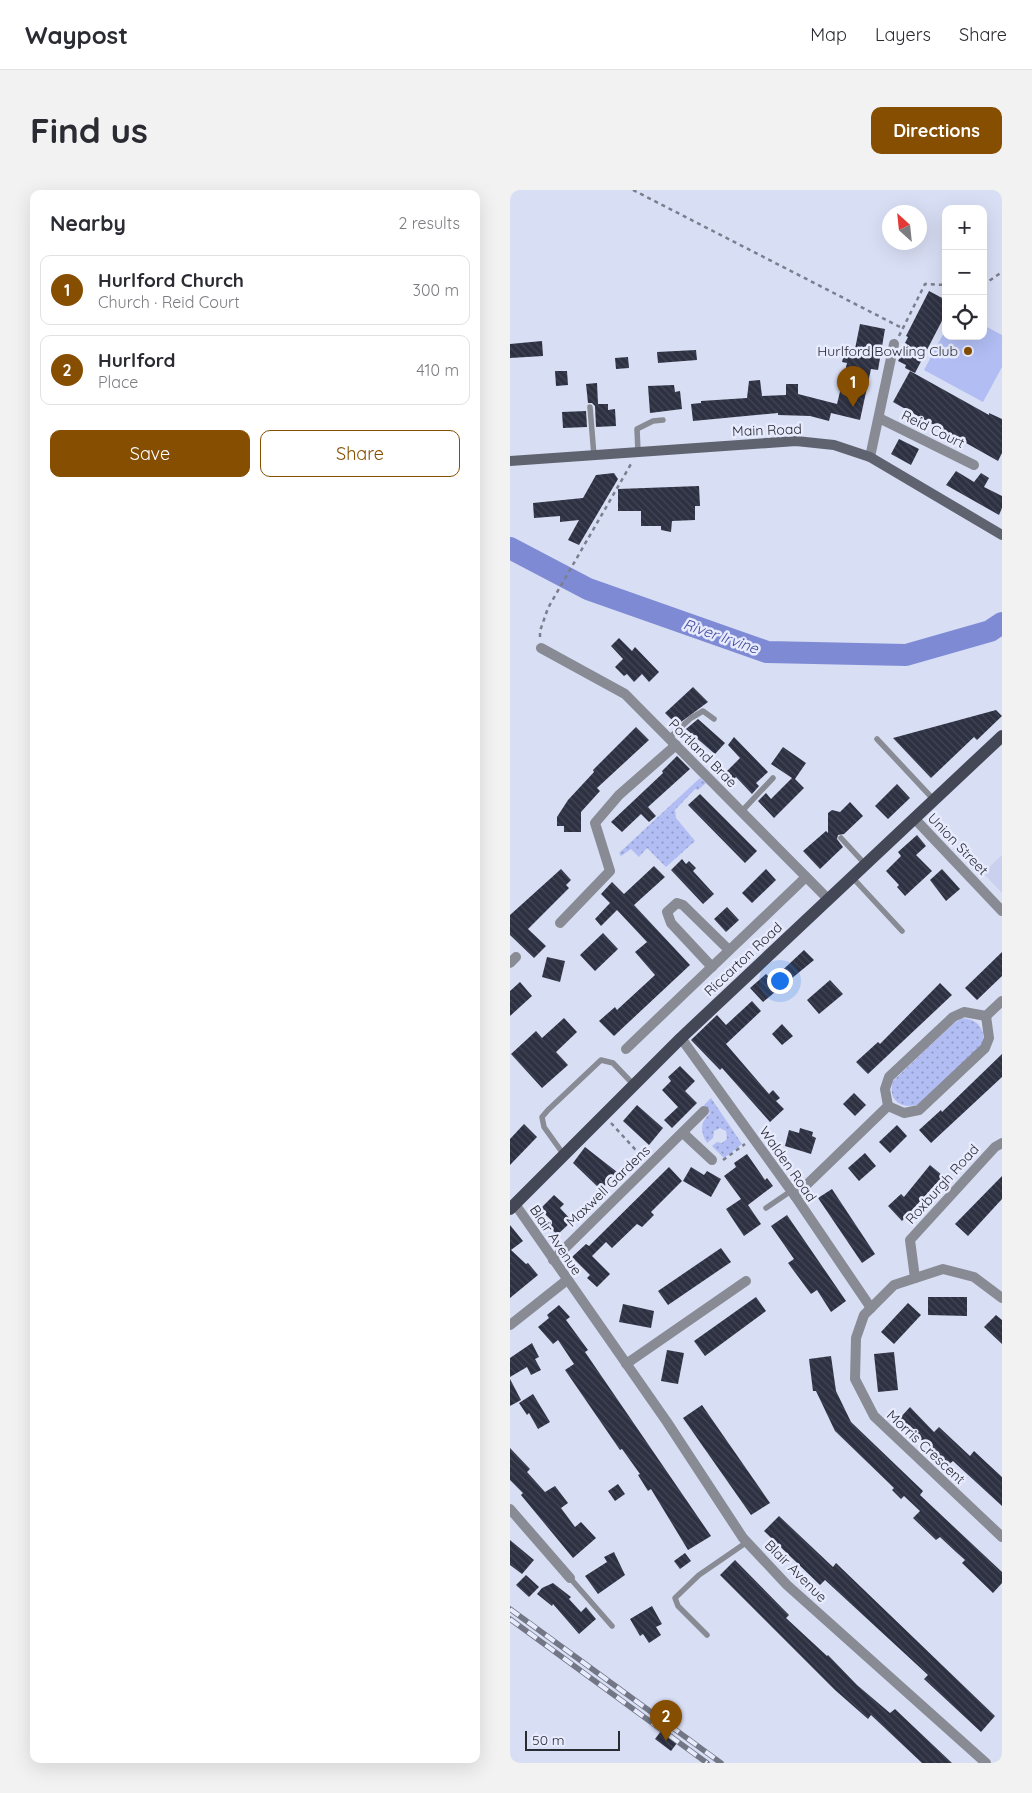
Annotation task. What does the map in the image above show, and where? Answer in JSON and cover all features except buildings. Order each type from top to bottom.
[{"type":"main road","name":"Main Road","points":[[510,462],[796,441],[834,445],[870,457],[1002,535]]},
{"type":"main road","name":"Riccarton Road","points":[[513,1207],[633,1084],[1002,736]]},
{"type":"street","name":"Reid Court","points":[[870,457],[894,344]]},
{"type":"street","name":"Reid Court","points":[[879,418],[974,465]]},
{"type":"street","name":"Portland Brae","points":[[541,648],[625,694],[828,899]]},
{"type":"street","points":[[560,923],[610,871],[594,823],[672,742]]},
{"type":"street","name":"Union Street","points":[[914,818],[1002,911]]},
{"type":"street","name":"Riccarton Road","points":[[626,1049],[806,877]]},
{"type":"street","name":"Riccarton Road","points":[[712,967],[671,923],[667,912],[677,903],[683,905],[729,950]]},
{"type":"street","points":[[986,1016],[1002,1001]]},
{"type":"street","points":[[888,1106],[885,1089],[889,1077],[953,1017],[964,1012],[986,1016]]},
{"type":"street","points":[[888,1106],[904,1113],[919,1110],[985,1048],[989,1038],[986,1016]]},
{"type":"street","name":"Walden Road","points":[[681,1038],[793,1194],[871,1308]]},
{"type":"street","points":[[793,1194],[888,1106]]},
{"type":"street","name":"Maxwell Gardens","points":[[553,1260],[704,1111]]},
{"type":"street","points":[[683,1132],[712,1160]]},
{"type":"street","name":"Roxburgh Road","points":[[915,1278],[910,1240],[995,1147],[1002,1143]]},
{"type":"street","name":"Blair Avenue","points":[[513,1207],[553,1260],[626,1364],[747,1542],[787,1585],[986,1763]]},
{"type":"street","name":"Morris Crescent","points":[[1002,1298],[974,1277],[942,1269],[894,1285],[864,1315],[856,1338],[855,1379],[874,1416],[1002,1537]]},
{"type":"street","points":[[510,1326],[567,1280]]},
{"type":"street","points":[[626,1364],[746,1281]]},
{"type":"street","points":[[510,1509],[570,1578]]},
{"type":"lane","points":[[590,408],[594,456]]},
{"type":"lane","points":[[638,452],[637,429],[653,421],[663,420]]},
{"type":"lane","points":[[672,742],[691,718],[703,711],[714,719]]},
{"type":"lane","points":[[877,739],[934,800]]},
{"type":"lane","points":[[742,811],[773,778]]},
{"type":"lane","points":[[841,838],[865,864]]},
{"type":"lane","points":[[852,877],[902,931]]},
{"type":"lane","points":[[564,1155],[544,1127],[542,1117],[548,1110],[601,1060],[612,1063],[633,1084]]},
{"type":"lane","points":[[766,1208],[793,1194]]},
{"type":"lane","points":[[707,1635],[678,1606],[675,1598],[699,1575],[747,1542]]},
{"type":"lane","points":[[570,1578],[612,1626]]},
{"type":"path","points":[[633,190],[902,328]]},
{"type":"path","points":[[987,282],[1002,272]]},
{"type":"path","points":[[894,344],[925,284],[942,285]]},
{"type":"path","points":[[541,648],[540,631],[548,608],[638,452]]},
{"type":"path","points":[[604,1114],[650,1165]]},
{"type":"path","points":[[712,1160],[722,1161],[745,1144]]},
{"type":"shaded area","name":"Hurlford Bowling Club","points":[[987,327],[1002,335],[1002,367],[983,402],[924,370],[942,336],[942,340],[987,340]]},
{"type":"shaded area","points":[[700,778],[706,783],[698,790],[695,789],[675,810],[676,818],[695,841],[666,867],[647,848],[639,857],[631,849],[621,856],[619,853]]},
{"type":"shaded area","points":[[1002,855],[1002,893],[983,873]]},
{"type":"shaded area","points":[[962,1018],[973,1021],[980,1026],[983,1035],[982,1046],[920,1104],[907,1106],[894,1099],[892,1094],[893,1081],[954,1023]]},
{"type":"shaded area","points":[[711,1098],[742,1144],[724,1158],[712,1146],[717,1142],[722,1143],[727,1139],[726,1131],[720,1128],[714,1131],[713,1138],[707,1143],[702,1131],[704,1120],[710,1113],[704,1105]]},
{"type":"waterway","name":"River Irvine","points":[[510,548],[588,589],[767,652],[906,655],[990,631],[1002,623]]},
{"type":"railway","points":[[510,1609],[721,1763]]},
{"type":"railway","points":[[510,1619],[707,1763]]},
{"type":"place","name":"Hurlford Bowling Club","points":[[968,351]]},
{"type":"place","name":"Hurlford Church","points":[[853,407]]},
{"type":"place","name":"Hurlford","points":[[666,1741]]}]
